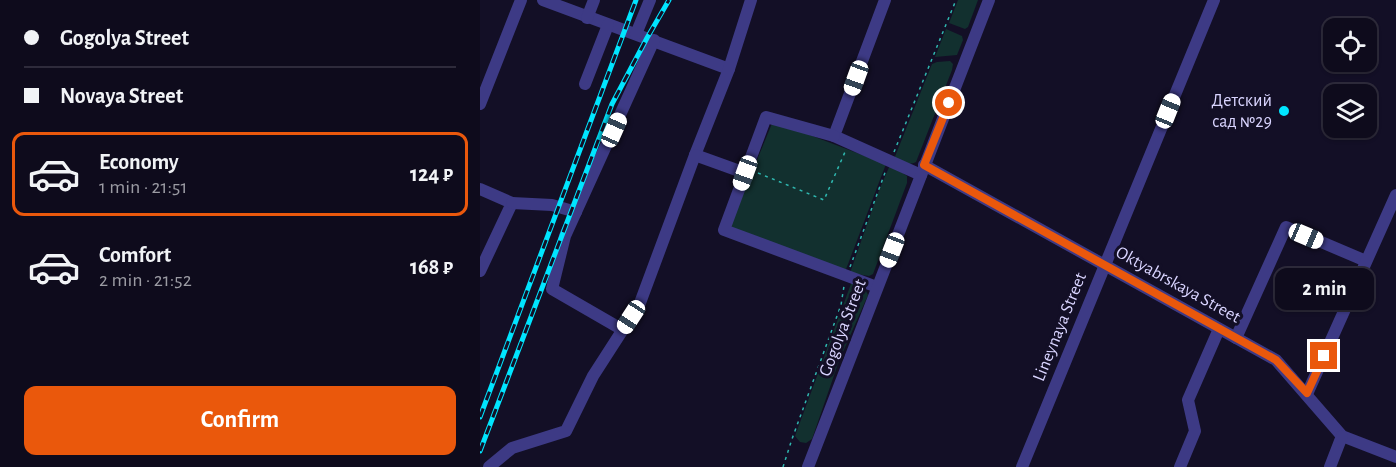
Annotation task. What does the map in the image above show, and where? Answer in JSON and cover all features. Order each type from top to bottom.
[{"type":"street","points":[[480,104],[520,0]]},
{"type":"street","points":[[543,0],[729,69]]},
{"type":"street","points":[[587,18],[594,0]]},
{"type":"street","points":[[636,34],[650,0]]},
{"type":"street","points":[[489,467],[512,448],[566,431],[593,376],[640,303],[729,69],[751,0]]},
{"type":"street","points":[[834,136],[885,0]]},
{"type":"street","name":"Gogolya Street","points":[[808,467],[989,0]]},
{"type":"street","name":"Lineynaya Street","points":[[1022,467],[1214,0]]},
{"type":"street","points":[[585,84],[608,25]]},
{"type":"street","points":[[622,330],[552,289],[565,236],[654,40]]},
{"type":"street","name":"Oktyabrskaya Street","points":[[746,171],[766,117],[834,136],[890,161],[922,170],[1105,264],[1276,360],[1342,436],[1396,457]]},
{"type":"street","points":[[695,155],[746,171],[724,230],[878,287]]},
{"type":"street","points":[[480,189],[512,203],[552,205],[576,212]]},
{"type":"street","points":[[1307,393],[1396,195]]},
{"type":"street","points":[[480,271],[512,203]]},
{"type":"street","points":[[1236,338],[1286,227],[1366,261]]},
{"type":"street","points":[[1180,467],[1195,431],[1188,399],[1220,329]]},
{"type":"street","points":[[1330,467],[1342,436]]},
{"type":"path","points":[[783,467],[841,305],[846,275],[956,0]]},
{"type":"path","points":[[746,171],[824,200],[849,143]]},
{"type":"green space","points":[[958,0],[978,0],[968,27],[965,29],[949,23]]},
{"type":"green space","points":[[946,29],[962,36],[963,40],[957,55],[935,57]]},
{"type":"green space","points":[[950,61],[953,64],[952,70],[916,162],[908,164],[894,159],[932,64]]},
{"type":"green space","points":[[773,121],[886,164],[845,272],[729,228]]},
{"type":"green space","points":[[890,165],[907,176],[907,183],[873,274],[869,276],[850,273],[879,190]]},
{"type":"green space","points":[[852,281],[864,287],[868,295],[839,361],[812,439],[806,443],[800,442],[795,436]]},
{"type":"railway","points":[[480,417],[636,0]]},
{"type":"railway","points":[[480,451],[612,104],[669,0]]},
{"type":"place","name":"Детский сад №29","points":[[1284,111]]},
{"type":"route","points":[[949,103],[924,165],[1276,360],[1307,393],[1324,356]]}]
